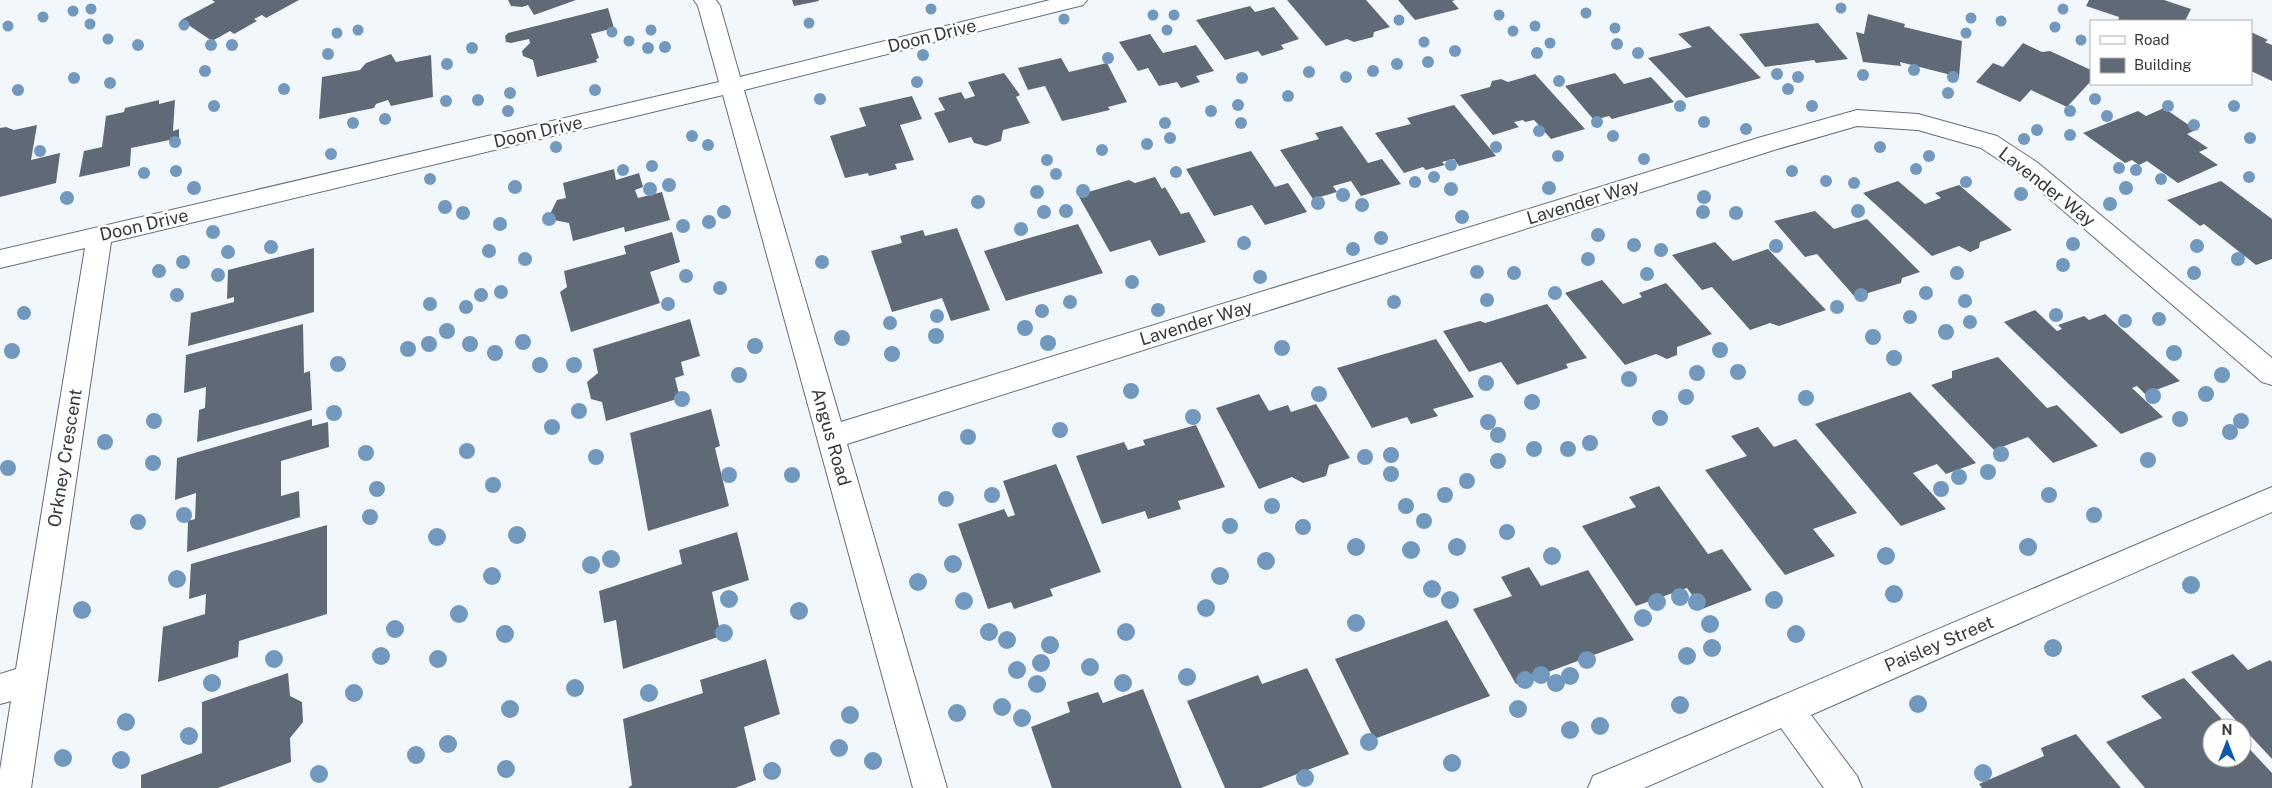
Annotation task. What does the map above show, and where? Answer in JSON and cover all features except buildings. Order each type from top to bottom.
[{"type":"street","name":"Angus Road","points":[[705,0],[709,6],[930,788]]},
{"type":"street","name":"Doon Drive","points":[[0,259],[731,86],[1076,0]]},
{"type":"street","name":"Lavender Way","points":[[831,437],[1766,144],[1857,118],[1918,122],[1989,142],[2030,169],[2272,374]]},
{"type":"street","name":"Orkney Crescent","points":[[14,788],[98,236]]},
{"type":"street","name":"Paisley Street","points":[[1605,788],[2272,499]]},
{"type":"street","points":[[0,689],[31,680]]},
{"type":"street","points":[[1787,709],[1844,788]]}]
